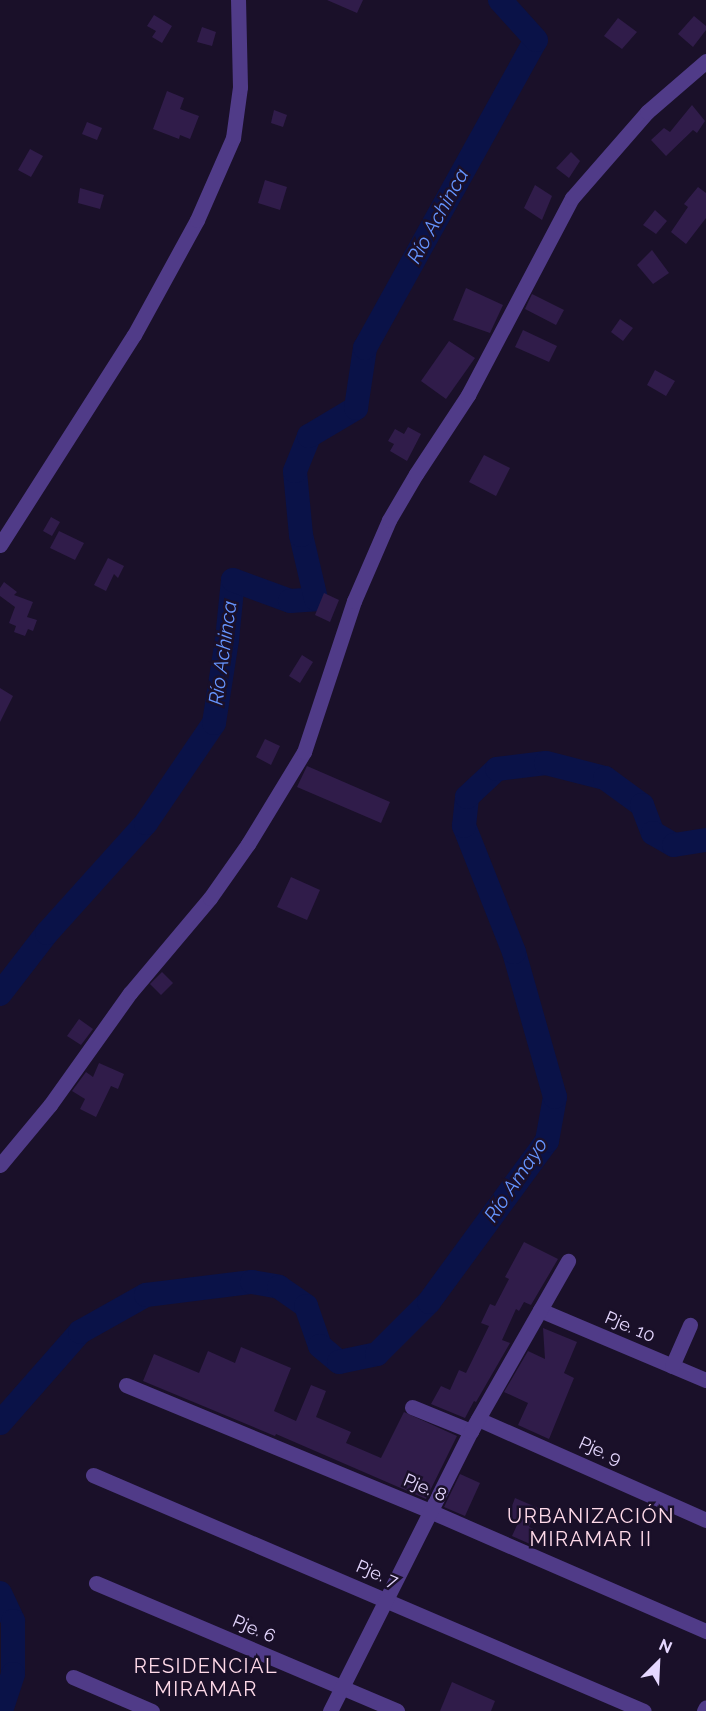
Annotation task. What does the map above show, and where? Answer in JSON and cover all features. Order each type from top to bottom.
[{"type":"street","points":[[0,545],[5,525],[134,335],[198,220],[233,138],[240,87],[238,0]]},
{"type":"street","points":[[0,1165],[50,1105],[130,993],[210,898],[248,844],[304,752],[354,601],[389,520],[468,395],[572,198],[647,112],[706,61]]},
{"type":"street","points":[[330,1711],[340,1686],[432,1512],[474,1425],[568,1261]]},
{"type":"street","name":"Pje. 10","points":[[540,1310],[706,1380]]},
{"type":"street","points":[[672,1366],[690,1324]]},
{"type":"street","name":"Pje. 8","points":[[126,1385],[432,1512],[706,1631]]},
{"type":"street","name":"Pje. 9","points":[[412,1407],[474,1425],[706,1520]]},
{"type":"street","name":"Pje. 7","points":[[93,1475],[644,1711]]},
{"type":"street","name":"Pje. 6","points":[[96,1583],[398,1711]]},
{"type":"street","points":[[73,1677],[152,1711]]},
{"type":"street","points":[[704,1711],[706,1707]]},
{"type":"building","points":[[327,0],[363,0],[357,13]]},
{"type":"building","points":[[154,15],[172,26],[162,43],[152,37],[156,31],[147,26]]},
{"type":"building","points":[[694,16],[706,26],[706,30],[693,47],[678,34]]},
{"type":"building","points":[[618,18],[637,32],[622,49],[604,36]]},
{"type":"building","points":[[202,27],[216,32],[212,46],[197,42]]},
{"type":"building","points":[[167,91],[184,98],[180,109],[199,116],[190,139],[180,135],[179,139],[153,129]]},
{"type":"building","points":[[692,105],[705,121],[697,133],[693,130],[666,156],[651,140],[664,128],[670,132]]},
{"type":"building","points":[[274,110],[287,115],[283,127],[271,123]]},
{"type":"building","points":[[87,122],[102,128],[97,140],[82,134]]},
{"type":"building","points":[[30,149],[43,156],[31,177],[18,170]]},
{"type":"building","points":[[571,152],[580,161],[569,178],[556,168]]},
{"type":"building","points":[[265,180],[287,187],[280,210],[258,203]]},
{"type":"building","points":[[535,185],[552,196],[542,220],[524,208]]},
{"type":"building","points":[[698,187],[706,193],[706,218],[686,244],[671,232],[688,207],[684,204]]},
{"type":"building","points":[[80,188],[104,195],[100,209],[78,203]]},
{"type":"building","points":[[655,210],[667,221],[656,234],[643,225]]},
{"type":"building","points":[[652,250],[669,273],[653,284],[637,265]]},
{"type":"building","points":[[466,288],[503,305],[490,333],[453,320]]},
{"type":"building","points":[[532,294],[564,310],[556,325],[525,309]]},
{"type":"building","points":[[620,319],[633,328],[623,341],[611,332]]},
{"type":"building","points":[[523,330],[557,346],[549,362],[515,347]]},
{"type":"building","points":[[449,341],[475,358],[446,399],[421,381]]},
{"type":"building","points":[[655,370],[675,381],[666,396],[647,385]]},
{"type":"building","points":[[408,427],[421,434],[407,461],[390,451],[394,444],[388,441],[395,429],[404,434]]},
{"type":"building","points":[[484,455],[510,468],[496,496],[469,482]]},
{"type":"building","points":[[51,517],[60,522],[52,536],[43,531]]},
{"type":"building","points":[[59,531],[84,543],[75,560],[50,548]]},
{"type":"building","points":[[108,558],[124,566],[118,578],[114,574],[106,591],[94,585]]},
{"type":"building","points":[[4,582],[17,592],[14,595],[33,602],[27,617],[37,620],[33,631],[28,629],[25,636],[14,632],[16,626],[9,623],[15,607],[0,596],[0,588]]},
{"type":"building","points":[[324,593],[339,600],[330,622],[315,615]]},
{"type":"building","points":[[302,655],[313,662],[300,683],[289,676]]},
{"type":"building","points":[[0,688],[13,696],[0,722]]},
{"type":"building","points":[[265,739],[280,746],[271,765],[256,757]]},
{"type":"building","points":[[307,766],[390,802],[381,823],[297,787]]},
{"type":"building","points":[[291,877],[320,890],[307,920],[277,907]]},
{"type":"building","points":[[162,972],[173,983],[161,995],[150,984]]},
{"type":"building","points":[[79,1019],[93,1029],[81,1045],[67,1036]]},
{"type":"building","points":[[99,1063],[124,1074],[118,1089],[111,1086],[96,1117],[80,1109],[85,1099],[72,1091],[86,1072],[93,1077]]},
{"type":"building","points":[[524,1242],[558,1259],[531,1305],[524,1302],[519,1311],[516,1309],[502,1340],[510,1343],[465,1418],[431,1404],[441,1386],[450,1390],[459,1370],[466,1373],[489,1326],[481,1323],[490,1304],[495,1306],[509,1279],[505,1277]]},
{"type":"building","points":[[543,1328],[577,1342],[564,1373],[574,1378],[549,1439],[518,1425],[528,1403],[504,1392],[528,1351],[545,1359]]},
{"type":"building","points":[[241,1347],[291,1368],[274,1411],[296,1421],[311,1385],[326,1391],[316,1417],[351,1432],[346,1443],[381,1458],[404,1412],[457,1436],[426,1499],[276,1434],[275,1436],[143,1381],[154,1354],[199,1373],[208,1351],[235,1363]]},
{"type":"building","points":[[460,1474],[480,1483],[465,1516],[444,1507]]},
{"type":"building","points":[[515,1498],[538,1508],[529,1527],[536,1530],[530,1544],[512,1536],[518,1523],[507,1519]]},
{"type":"building","points":[[452,1682],[495,1701],[491,1711],[440,1711]]},
{"type":"waterway","name":"Río Achinca","points":[[0,994],[47,933],[146,823],[214,723],[227,640],[233,580],[290,601],[316,599],[301,535],[295,471],[309,436],[356,408],[365,348],[536,40],[500,0]]},
{"type":"waterway","name":"Río Amayo","points":[[0,1423],[80,1332],[146,1295],[252,1282],[279,1287],[306,1306],[320,1346],[339,1362],[377,1354],[429,1302],[547,1141],[555,1097],[514,952],[464,826],[467,797],[497,769],[546,763],[605,778],[642,805],[653,833],[674,845],[706,840]]},
{"type":"waterway","name":"Río Amayo","points":[[0,1593],[13,1621],[13,1674],[1,1711]]},
{"type":"district","name":"URBANIZACIÓN MIRAMAR II","points":[[591,1528]]},
{"type":"district","name":"RESIDENCIAL MIRAMAR","points":[[206,1678]]}]
